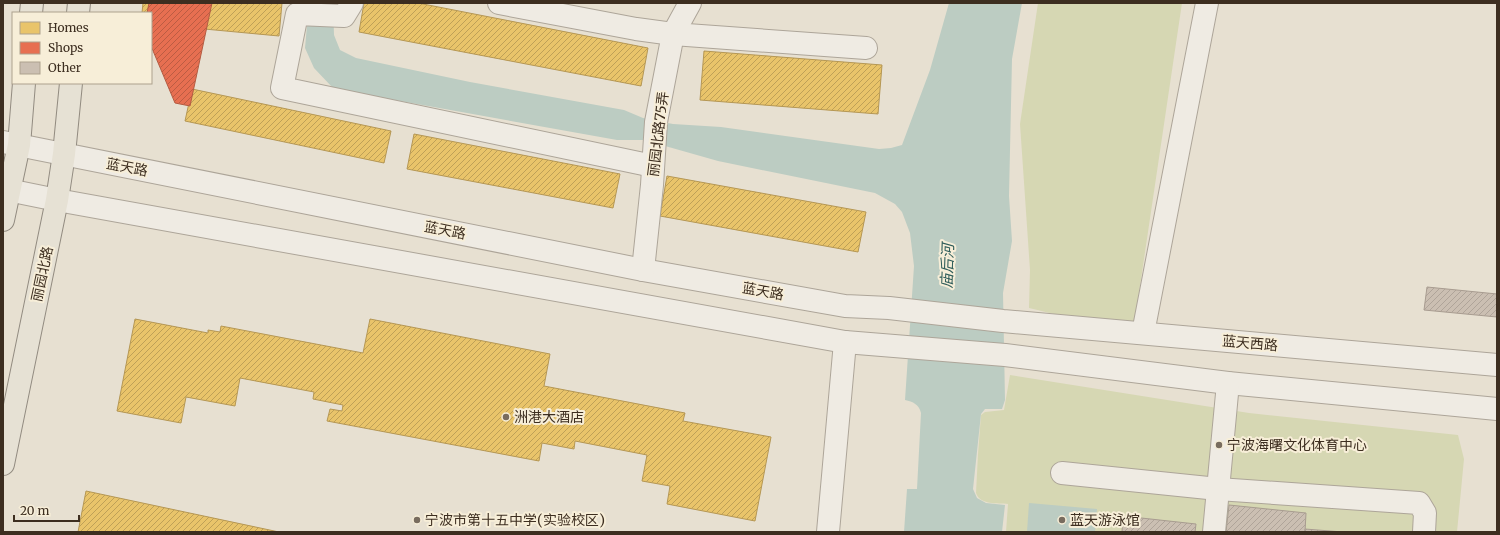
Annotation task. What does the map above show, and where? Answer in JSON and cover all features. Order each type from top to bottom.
[{"type":"main road","points":[[3,220],[11,143],[24,84]]},
{"type":"main road","name":"丽园北路","points":[[3,464],[57,200],[64,154],[71,84]]},
{"type":"street","points":[[499,3],[636,29],[673,34],[866,48]]},
{"type":"street","name":"丽园北路75弄","points":[[643,270],[656,122],[673,34],[690,3]]},
{"type":"street","points":[[1143,334],[1208,3]]},
{"type":"street","points":[[348,10],[297,14],[282,88],[652,175]]},
{"type":"street","name":"蓝天路","points":[[11,143],[643,270],[845,306],[888,308],[1003,321]]},
{"type":"street","points":[[6,190],[845,342],[1005,355],[1228,383],[1497,409]]},
{"type":"street","name":"蓝天西路","points":[[1003,321],[1497,365]]},
{"type":"street","points":[[828,532],[845,342]]},
{"type":"street","points":[[1214,532],[1228,383]]},
{"type":"street","points":[[1062,473],[1218,490],[1418,503],[1425,513],[1424,532]]},
{"type":"green space","points":[[1038,3],[1182,3],[1133,333],[1029,308],[1030,270],[1020,124]]},
{"type":"green space","name":"宁波海曙文化体育中心","points":[[1010,375],[1249,413],[1458,435],[1464,459],[1457,532],[1006,532],[1008,504],[981,500],[976,493],[981,415],[985,412],[1004,410]]},
{"type":"water","name":"庙后河","points":[[309,3],[333,3],[334,35],[340,50],[356,58],[470,82],[624,110],[643,118],[673,124],[721,127],[879,149],[902,145],[930,70],[949,3],[1022,3],[1012,59],[1009,196],[1012,241],[1003,293],[1005,400],[1002,409],[985,409],[981,414],[973,489],[977,498],[986,503],[1005,505],[1002,532],[904,532],[907,489],[917,489],[921,413],[919,407],[905,400],[914,266],[910,233],[902,212],[895,204],[875,193],[718,161],[644,140],[617,140],[367,95],[332,87],[314,68],[305,48]]},
{"type":"water","name":"蓝天游泳馆","points":[[1029,503],[1097,509],[1095,532],[1027,532]]},
{"type":"building: Homes","points":[[143,3],[282,3],[279,36],[152,24],[152,12],[142,12]]},
{"type":"building: Homes","points":[[364,3],[418,3],[648,48],[641,86],[359,32]]},
{"type":"building: Homes","points":[[704,51],[882,65],[878,114],[700,100]]},
{"type":"building: Homes","points":[[192,89],[391,131],[384,163],[185,121]]},
{"type":"building: Homes","points":[[414,134],[620,174],[613,208],[407,169]]},
{"type":"building: Homes","points":[[667,176],[866,212],[858,252],[660,216]]},
{"type":"building: Homes","name":"洲港大酒店","points":[[135,319],[208,333],[208,330],[220,332],[221,326],[363,353],[370,319],[550,354],[544,386],[685,413],[683,421],[771,437],[755,521],[667,504],[670,486],[642,481],[647,455],[575,441],[574,449],[542,443],[539,461],[327,421],[330,409],[342,411],[343,405],[313,399],[314,392],[240,378],[235,406],[186,397],[181,423],[117,411]]},
{"type":"building: Homes","points":[[86,491],[279,532],[78,532]]},
{"type":"building: Shops","points":[[149,3],[212,3],[190,106],[175,103],[152,48],[152,12],[147,12]]},
{"type":"building: Other","points":[[1427,287],[1497,294],[1497,317],[1424,310]]},
{"type":"building: Other","points":[[1229,505],[1306,513],[1305,532],[1226,532]]},
{"type":"building: Other","points":[[1123,516],[1196,524],[1195,532],[1122,532]]},
{"type":"building: Other","points":[[1305,529],[1343,532],[1305,532]]},
{"type":"place","name":"洲港大酒店","points":[[506,417]]},
{"type":"place","name":"宁波海曙文化体育中心","points":[[1219,445]]},
{"type":"place","name":"宁波市第十五中学(实验校区)","points":[[417,520]]},
{"type":"place","name":"蓝天游泳馆","points":[[1062,520]]}]
